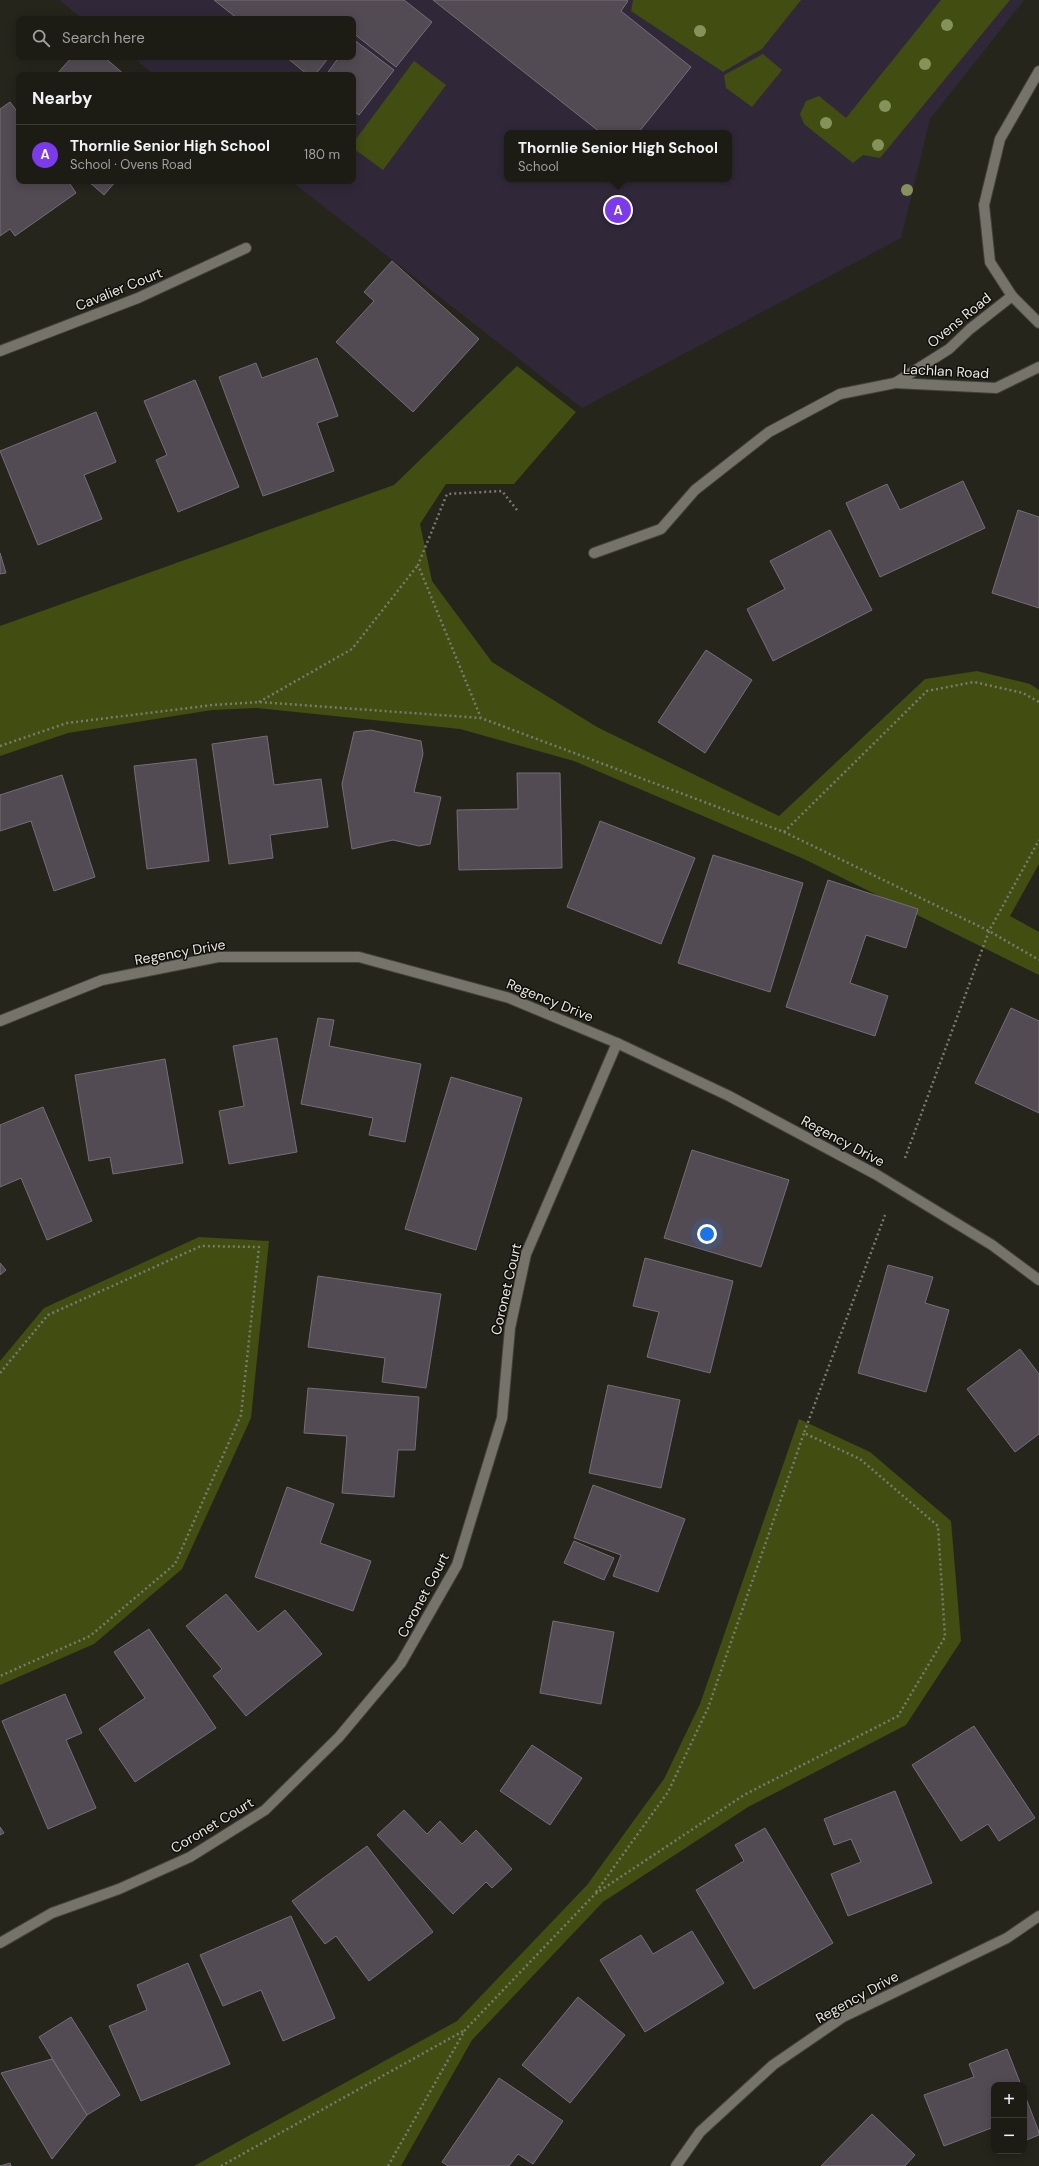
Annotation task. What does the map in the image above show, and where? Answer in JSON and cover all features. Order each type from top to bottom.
[{"type":"street","name":"Ovens Road","points":[[594,553],[661,529],[695,490],[769,432],[840,394],[895,383],[949,349],[970,329],[1012,296],[990,262],[984,205],[1000,139],[1039,71]]},
{"type":"street","name":"Cavalier Court","points":[[0,351],[138,298],[246,248]]},
{"type":"street","points":[[1012,296],[1039,323]]},
{"type":"street","name":"Lachlan Road","points":[[895,383],[996,388],[1039,367]]},
{"type":"street","name":"Regency Drive","points":[[0,1021],[102,980],[218,957],[359,957],[509,998],[617,1043],[729,1096],[877,1175],[992,1245],[1039,1280]]},
{"type":"street","name":"Coronet Court","points":[[0,1943],[52,1913],[119,1889],[190,1857],[265,1810],[339,1737],[401,1663],[457,1566],[502,1418],[510,1328],[526,1254],[617,1043]]},
{"type":"street","name":"Regency Drive","points":[[676,2166],[700,2132],[773,2065],[843,2017],[1007,1938],[1039,1916]]},
{"type":"path","points":[[259,702],[352,649],[418,565],[447,494],[502,491],[517,510]]},
{"type":"path","points":[[418,565],[481,718]]},
{"type":"path","points":[[784,832],[927,691],[974,682],[1023,693],[1039,702]]},
{"type":"path","points":[[0,746],[67,723],[213,705],[259,702],[481,718],[784,832],[989,931],[1039,960]]},
{"type":"path","points":[[905,1158],[989,931],[1039,840]]},
{"type":"path","points":[[388,2166],[465,2030],[595,1894],[668,1792],[708,1708],[804,1433],[885,1215]]},
{"type":"path","points":[[0,1372],[48,1316],[201,1246],[259,1246],[241,1415],[175,1564],[90,1636],[0,1676]]},
{"type":"path","points":[[595,1894],[744,1795],[898,1716],[945,1637],[938,1526],[860,1459],[804,1433]]},
{"type":"path","points":[[221,2166],[465,2030]]},
{"type":"shaded area","points":[[59,0],[1024,0],[930,119],[901,238],[582,408],[295,184],[356,184],[356,72],[151,72],[136,60],[356,60],[356,16],[79,16]]},
{"type":"green space","points":[[633,0],[801,0],[762,49],[723,72],[631,11]]},
{"type":"green space","points":[[941,0],[1010,0],[880,158],[863,155],[853,163],[804,124],[800,114],[806,101],[819,96],[846,118]]},
{"type":"green space","points":[[763,54],[782,70],[752,107],[726,88],[724,75]]},
{"type":"green space","points":[[414,61],[446,85],[383,170],[356,150],[356,139]]},
{"type":"green space","points":[[517,366],[576,412],[514,484],[446,484],[420,524],[432,581],[492,662],[597,727],[779,816],[925,679],[977,671],[1030,684],[1039,690],[1039,864],[1010,916],[1039,932],[1039,975],[804,859],[574,761],[460,729],[257,708],[212,710],[68,733],[0,756],[0,626],[394,485]]},
{"type":"green space","points":[[199,1237],[269,1241],[251,1418],[182,1569],[94,1644],[0,1685],[0,1361],[44,1308]]},
{"type":"green space","points":[[799,1419],[870,1452],[951,1521],[961,1641],[906,1725],[748,1807],[603,1902],[472,2040],[401,2166],[194,2166],[457,2021],[587,1885],[664,1779],[700,1704]]},
{"type":"building","points":[[214,0],[404,0],[432,22],[396,67],[356,35],[356,16],[234,16]]},
{"type":"building","points":[[433,0],[628,1],[621,11],[691,67],[640,130],[597,130]]},
{"type":"building","points":[[356,41],[394,70],[359,115],[356,113],[356,72],[328,72],[337,60],[356,60]]},
{"type":"building","points":[[69,60],[108,60],[122,72],[59,72]]},
{"type":"building","points":[[290,60],[327,60],[317,72],[304,72]]},
{"type":"building","points":[[10,102],[16,110],[16,184],[70,184],[76,193],[15,236],[10,229],[0,236],[0,109]]},
{"type":"building","points":[[91,184],[113,184],[104,195]]},
{"type":"building","points":[[392,261],[479,339],[413,412],[336,342],[374,301],[364,292]]},
{"type":"building","points":[[317,358],[338,416],[317,423],[334,471],[263,496],[219,377],[256,363],[262,378]]},
{"type":"building","points":[[195,380],[239,487],[178,512],[156,460],[167,455],[144,401]]},
{"type":"building","points":[[96,412],[116,462],[84,475],[102,519],[38,545],[0,451]]},
{"type":"building","points":[[963,481],[985,528],[880,577],[846,503],[887,484],[900,510]]},
{"type":"building","points":[[1018,510],[1039,517],[1039,608],[992,593]]},
{"type":"building","points":[[830,530],[872,610],[773,661],[747,609],[785,589],[770,561]]},
{"type":"building","points":[[0,553],[6,573],[0,574]]},
{"type":"building","points":[[706,650],[752,680],[705,753],[658,722]]},
{"type":"building","points":[[371,730],[421,741],[423,754],[414,792],[441,797],[430,844],[419,846],[393,840],[352,849],[342,784],[354,732]]},
{"type":"building","points":[[267,736],[274,785],[321,779],[328,827],[270,835],[273,858],[229,864],[212,744]]},
{"type":"building","points":[[196,759],[209,861],[147,869],[134,766]]},
{"type":"building","points":[[517,773],[560,773],[562,868],[459,870],[457,810],[518,809]]},
{"type":"building","points":[[62,775],[95,877],[54,891],[31,821],[0,831],[0,795]]},
{"type":"building","points":[[600,821],[695,858],[661,944],[567,907]]},
{"type":"building","points":[[713,855],[803,883],[770,992],[678,963]]},
{"type":"building","points":[[828,880],[918,909],[906,948],[866,935],[850,983],[888,996],[875,1036],[786,1007]]},
{"type":"building","points":[[1011,1008],[1039,1021],[1039,1113],[975,1083]]},
{"type":"building","points":[[318,1018],[334,1020],[329,1046],[421,1064],[405,1142],[369,1135],[373,1118],[301,1104]]},
{"type":"building","points":[[277,1038],[297,1152],[229,1164],[219,1111],[244,1106],[233,1046]]},
{"type":"building","points":[[165,1059],[183,1163],[113,1174],[110,1157],[89,1161],[75,1075]]},
{"type":"building","points":[[451,1077],[522,1098],[476,1250],[405,1229]]},
{"type":"building","points":[[43,1107],[92,1221],[47,1240],[21,1178],[0,1187],[0,1125]]},
{"type":"building","points":[[692,1150],[789,1180],[761,1267],[664,1238]]},
{"type":"building","points":[[645,1258],[733,1281],[710,1373],[647,1357],[659,1312],[633,1306]]},
{"type":"building","points":[[0,1263],[6,1270],[0,1275]]},
{"type":"building","points":[[888,1265],[933,1277],[925,1303],[949,1310],[926,1392],[858,1373]]},
{"type":"building","points":[[318,1276],[441,1294],[426,1388],[382,1382],[385,1358],[308,1347]]},
{"type":"building","points":[[1020,1349],[1039,1374],[1039,1434],[1015,1452],[967,1389]]},
{"type":"building","points":[[608,1385],[680,1400],[661,1488],[589,1473]]},
{"type":"building","points":[[308,1388],[419,1397],[415,1450],[398,1450],[394,1497],[342,1493],[347,1436],[304,1433]]},
{"type":"building","points":[[593,1485],[685,1519],[658,1592],[613,1576],[621,1555],[574,1538]]},
{"type":"building","points":[[287,1487],[334,1504],[320,1543],[371,1561],[353,1611],[255,1577]]},
{"type":"building","points":[[574,1541],[614,1558],[604,1580],[564,1563]]},
{"type":"building","points":[[226,1594],[258,1632],[285,1610],[322,1654],[246,1716],[213,1676],[222,1669],[186,1626]]},
{"type":"building","points":[[553,1621],[614,1632],[601,1704],[540,1693]]},
{"type":"building","points":[[149,1629],[216,1728],[135,1782],[99,1729],[145,1698],[114,1652]]},
{"type":"building","points":[[65,1694],[82,1733],[66,1740],[96,1808],[48,1829],[2,1721]]},
{"type":"building","points":[[974,1726],[1035,1818],[999,1841],[988,1824],[961,1841],[912,1765]]},
{"type":"building","points":[[532,1745],[582,1778],[550,1825],[500,1791]]},
{"type":"building","points":[[895,1791],[932,1883],[848,1916],[831,1874],[861,1862],[851,1839],[834,1845],[824,1819]]},
{"type":"building","points":[[404,1810],[427,1834],[440,1821],[462,1844],[476,1830],[512,1869],[492,1888],[486,1882],[453,1914],[377,1835]]},
{"type":"building","points":[[0,1827],[4,1833],[0,1835]]},
{"type":"building","points":[[765,1828],[833,1943],[754,1989],[696,1890],[744,1861],[735,1845]]},
{"type":"building","points":[[367,1846],[433,1932],[369,1981],[336,1936],[325,1944],[292,1901]]},
{"type":"building","points":[[291,1916],[335,2018],[283,2041],[261,1990],[223,2006],[200,1955]]},
{"type":"building","points":[[692,1931],[724,1983],[645,2032],[600,1960],[641,1935],[653,1954]]},
{"type":"building","points":[[188,1963],[230,2064],[141,2101],[109,2026],[147,2010],[137,1985]]},
{"type":"building","points":[[578,1997],[625,2035],[570,2103],[522,2065]]},
{"type":"building","points":[[71,2017],[120,2095],[87,2115],[39,2037]]},
{"type":"building","points":[[1007,2049],[1020,2082],[991,2082],[991,2128],[944,2146],[924,2095],[974,2077],[969,2064]]},
{"type":"building","points":[[52,2059],[87,2115],[52,2159],[1,2073]]},
{"type":"building","points":[[499,2078],[563,2121],[533,2164],[518,2154],[509,2166],[448,2166],[442,2162]]},
{"type":"building","points":[[1027,2101],[1039,2132],[1039,2135],[1027,2140]]},
{"type":"building","points":[[872,2114],[915,2155],[905,2166],[821,2166]]},
{"type":"building","points":[[10,2163],[11,2166],[0,2166]]},
{"type":"place","name":"Thornlie Senior High School","points":[[618,210]]}]
